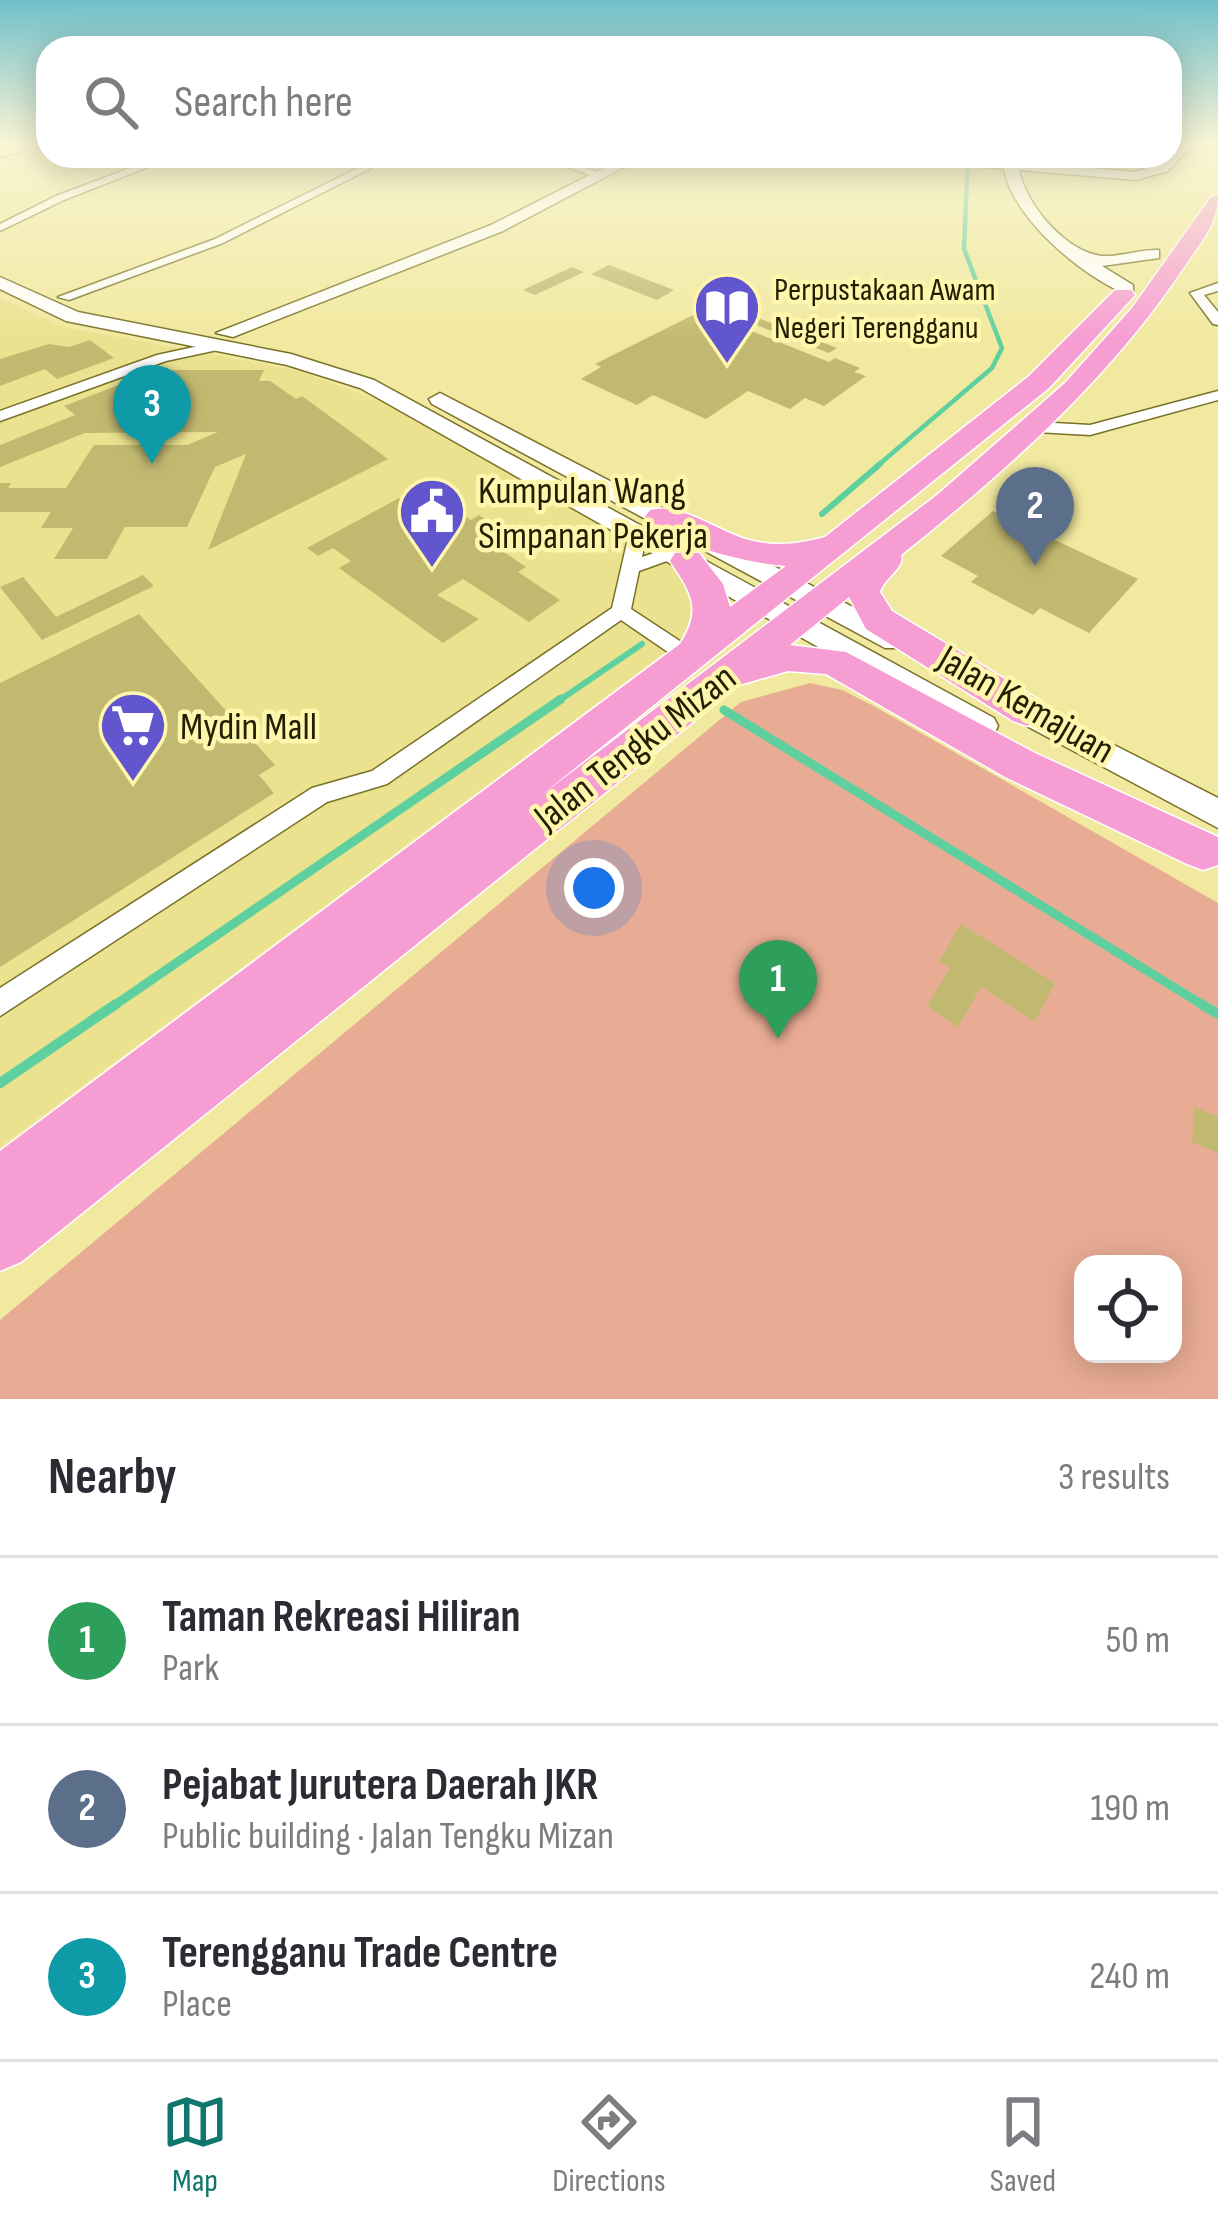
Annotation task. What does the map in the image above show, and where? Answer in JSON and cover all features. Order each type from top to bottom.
[{"type":"highway","name":"Jalan Tengku Mizan","points":[[791,601],[841,541],[1039,382],[1127,289],[1187,209]]},
{"type":"highway","name":"Jalan Tengku Mizan","points":[[0,1241],[791,601],[948,502],[1036,427],[1141,313],[1213,209]]},
{"type":"highway","points":[[948,502],[867,578],[863,592],[867,605],[879,620],[1027,712]]},
{"type":"highway","points":[[650,525],[768,556],[809,555],[841,541]]},
{"type":"highway","points":[[679,557],[709,588],[714,607],[699,673],[787,658],[833,661],[1020,765],[1213,841]]},
{"type":"highway","name":"Jalan Tengku Mizan","points":[[0,1186],[699,673]]},
{"type":"main road","points":[[0,262],[64,297],[221,339],[533,209]]},
{"type":"main road","points":[[1020,209],[1046,244],[1101,269],[1127,289]]},
{"type":"main road","points":[[1033,209],[1066,251],[1103,262],[1153,254]]},
{"type":"main road","points":[[0,282],[73,317],[308,349],[385,373],[791,601]]},
{"type":"main road","points":[[650,525],[679,557],[791,601]]},
{"type":"main road","name":"Jalan Kemajuan","points":[[791,601],[1027,712],[1213,841]]},
{"type":"main road","name":"Jalan Kemajuan","points":[[791,601],[1213,841]]},
{"type":"street","points":[[0,228],[37,209]]},
{"type":"street","points":[[64,297],[199,250],[282,209]]},
{"type":"street","points":[[1218,287],[1196,292],[1218,321]]},
{"type":"street","points":[[0,416],[221,339]]},
{"type":"street","points":[[1036,427],[1090,430],[1218,395]]},
{"type":"street","points":[[0,1004],[320,795],[380,778],[621,611],[631,567],[650,525]]},
{"type":"street","points":[[631,567],[679,557]]},
{"type":"street","points":[[621,611],[699,673]]},
{"type":"shaded area","points":[[0,298],[63,327],[300,371],[379,401],[678,568],[697,600],[687,636],[0,1147]]},
{"type":"shaded area","points":[[810,683],[842,690],[1218,903],[1218,1399],[0,1399],[0,1320],[741,702]]},
{"type":"building","points":[[609,265],[674,290],[657,300],[591,274]]},
{"type":"building","points":[[572,267],[584,272],[535,295],[523,290]]},
{"type":"building","points":[[720,303],[837,348],[829,353],[712,308]]},
{"type":"building","name":"Perpustakaan Awam Negeri Terengganu","points":[[701,311],[829,362],[835,358],[860,368],[854,372],[866,376],[824,406],[805,398],[790,409],[748,391],[706,419],[653,395],[637,405],[581,379],[601,367],[595,364]]},
{"type":"building","points":[[90,340],[114,358],[57,379],[45,369],[0,386],[0,359],[49,344],[69,347]]},
{"type":"building","points":[[157,370],[264,370],[259,381],[270,381],[296,399],[302,396],[388,459],[208,550],[246,454],[215,467],[187,527],[125,527],[107,559],[54,559],[73,528],[41,528],[51,512],[0,512],[0,483],[11,483],[8,488],[66,488],[94,445],[187,445],[218,432],[85,433],[0,467],[0,445],[75,415],[64,406]]},
{"type":"building","name":"Kumpulan Wang Simpanan Pekerja","points":[[419,497],[440,510],[448,505],[471,520],[479,515],[498,527],[490,532],[513,547],[504,552],[526,567],[518,572],[560,600],[529,622],[463,579],[437,595],[479,619],[443,643],[339,568],[351,561],[333,548],[318,556],[307,548],[399,498],[407,503]]},
{"type":"building","points":[[993,511],[1138,579],[1089,633],[1040,608],[1033,615],[971,582],[978,576],[941,556]]},
{"type":"building","points":[[143,575],[154,586],[42,640],[0,587],[23,577],[56,617]]},
{"type":"building","name":"Mydin Mall","points":[[139,614],[275,765],[259,775],[274,793],[0,967],[0,683]]},
{"type":"building","points":[[961,924],[1055,983],[1035,1022],[981,987],[958,1027],[927,1006],[950,968],[939,961]]},
{"type":"building","points":[[1194,1107],[1218,1117],[1218,1153],[1192,1142]]},
{"type":"waterway","points":[[876,467],[992,368],[1002,348],[964,249],[966,209]]},
{"type":"waterway","points":[[822,514],[880,464]]},
{"type":"waterway","points":[[557,702],[642,644]]},
{"type":"waterway","points":[[112,1007],[561,699]]},
{"type":"waterway","points":[[724,710],[1204,1006]]},
{"type":"waterway","points":[[0,1083],[116,1004]]},
{"type":"waterway","points":[[1204,1006],[1218,1014]]},
{"type":"place","name":"Perpustakaan Awam Negeri Terengganu","points":[[727,366]]},
{"type":"place","name":"Terengganu Trade Centre","points":[[152,464]]},
{"type":"place","name":"Pejabat Jurutera Daerah JKR","points":[[1035,566]]},
{"type":"place","name":"Kumpulan Wang Simpanan Pekerja","points":[[432,570]]},
{"type":"place","name":"Mydin Mall","points":[[133,784]]},
{"type":"place","name":"Taman Rekreasi Hiliran","points":[[778,1039]]}]
